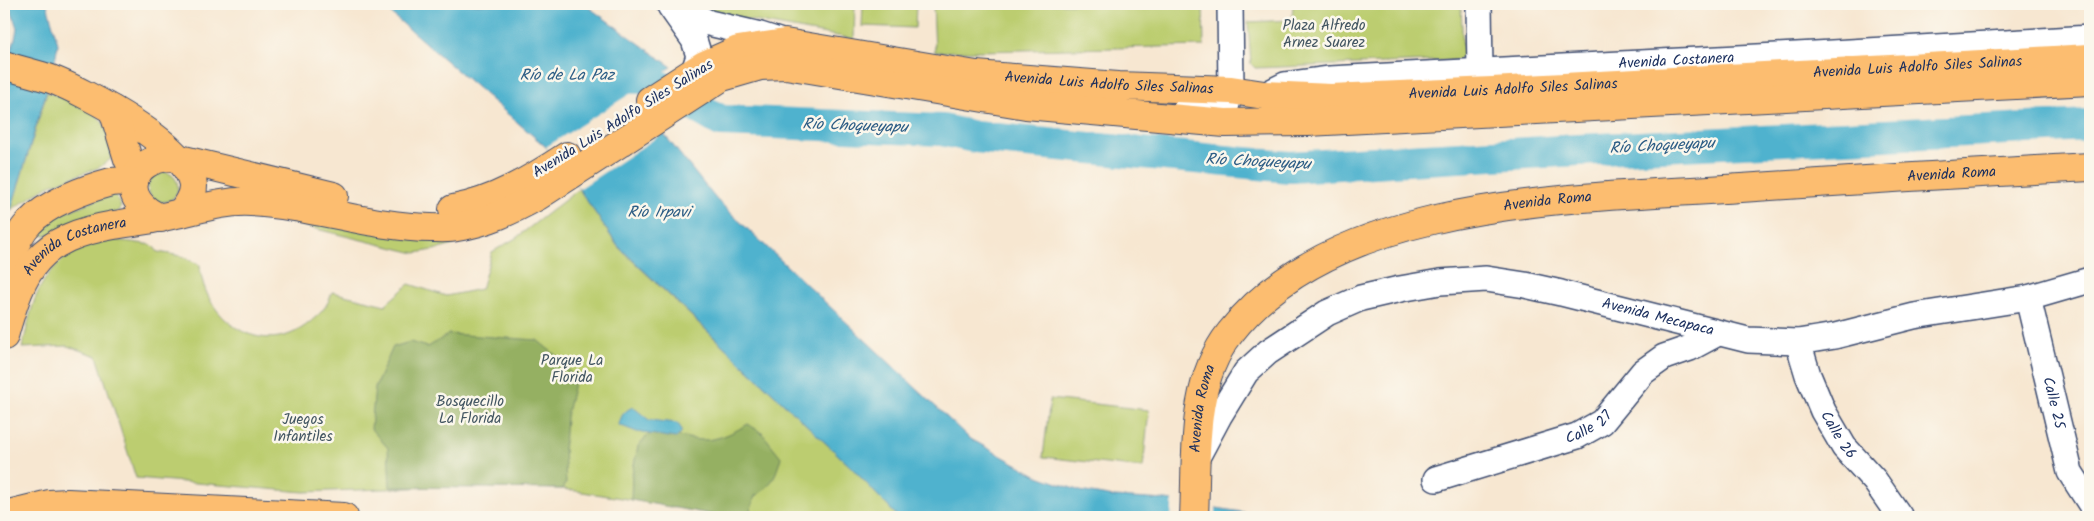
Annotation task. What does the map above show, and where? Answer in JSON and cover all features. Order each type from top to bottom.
[{"type":"main road","name":"Avenida Luis Adolfo Siles Salinas","points":[[171,215],[223,204],[249,201],[286,205],[404,228],[455,228],[491,219],[510,212],[563,169],[738,50],[785,43],[976,75],[1118,86],[1231,90],[1264,95],[1331,98],[1492,92],[2090,58]]},
{"type":"main road","name":"Avenida Luis Adolfo Siles Salinas","points":[[707,71],[786,65],[1026,105],[1225,123],[1308,122],[2090,81]]},
{"type":"main road","points":[[5,66],[51,79],[81,92],[113,110],[168,147],[189,172],[193,185],[190,198],[171,215],[142,208],[134,194],[135,178],[113,110]]},
{"type":"main road","points":[[135,178],[146,164],[158,158],[172,157],[180,160]]},
{"type":"main road","name":"Avenida Luis Adolfo Siles Salinas","points":[[180,160],[407,212],[445,211],[484,202],[563,169]]},
{"type":"main road","name":"Avenida Roma","points":[[1194,517],[1200,401],[1214,358],[1229,333],[1273,290],[1304,269],[1346,248],[1425,221],[1484,208],[1559,200],[2090,166]]},
{"type":"main road","name":"Avenida Costanera","points":[[4,270],[17,241],[28,223],[44,210],[67,198],[112,182],[135,178]]},
{"type":"main road","name":"Avenida Costanera","points":[[4,336],[16,293],[35,262],[51,247],[85,231],[171,215]]},
{"type":"main road","points":[[4,515],[49,504],[68,503],[313,517],[344,517]]},
{"type":"street","points":[[670,4],[709,23],[760,34],[785,43]]},
{"type":"street","points":[[670,4],[694,40],[699,56],[707,71]]},
{"type":"street","points":[[999,100],[1027,97],[1219,109],[1227,104],[1231,90],[1230,4]]},
{"type":"street","points":[[1479,4],[1480,71]]},
{"type":"street","name":"Avenida Costanera","points":[[1264,95],[1285,85],[1330,79],[2090,38]]},
{"type":"street","name":"Avenida Mecapaca","points":[[1196,459],[1246,372],[1268,352],[1327,313],[1361,298],[1440,282],[1486,279],[1525,285],[1748,340],[1798,342],[1835,336],[1914,316],[2028,298],[2090,280]]},
{"type":"street","name":"Calle 25","points":[[2028,298],[2070,472],[2090,503]]},
{"type":"street","name":"Calle 27","points":[[1436,480],[1577,436],[1602,422],[1643,372],[1664,357],[1690,348],[1718,333]]},
{"type":"street","name":"Calle 26","points":[[1798,342],[1808,375],[1823,412],[1844,447],[1875,481],[1900,517]]},
{"type":"street","points":[[1214,358],[1217,367],[1224,374],[1234,376],[1246,372]]},
{"type":"green space","points":[[699,4],[855,4],[854,39],[732,17],[711,11]]},
{"type":"green space","points":[[863,4],[916,4],[915,28],[862,26]]},
{"type":"green space","points":[[933,4],[1203,4],[1204,46],[935,52]]},
{"type":"green space","name":"Plaza Alfredo Arnez Suarez","points":[[1293,4],[1461,4],[1463,55],[1459,60],[1255,68],[1251,64],[1248,22],[1292,20]]},
{"type":"green space","points":[[47,92],[73,101],[94,113],[107,131],[111,159],[100,167],[48,186],[11,210]]},
{"type":"green space","points":[[163,172],[174,176],[178,187],[174,198],[163,202],[152,198],[148,187],[152,176]]},
{"type":"green space","name":"Parque La Florida","points":[[579,189],[618,247],[851,467],[898,517],[744,517],[563,489],[463,486],[304,492],[136,478],[97,356],[67,346],[22,348],[33,305],[38,292],[49,274],[73,252],[92,243],[114,240],[152,245],[158,252],[181,256],[200,265],[204,285],[212,303],[224,318],[238,329],[255,336],[273,338],[292,333],[310,322],[324,309],[332,292],[385,305],[409,284],[446,296],[481,289],[492,252],[516,238]]},
{"type":"green space","points":[[115,193],[121,207],[117,212],[44,236],[41,235],[40,229],[55,216]]},
{"type":"green space","points":[[235,212],[467,236],[450,246],[415,253],[263,216],[218,216]]},
{"type":"green space","name":"Bosquecillo La Florida","points":[[449,334],[537,340],[558,357],[575,379],[566,417],[564,448],[566,483],[563,489],[390,487],[388,448],[371,429],[375,387],[393,347],[410,342],[428,347]]},
{"type":"green space","points":[[1050,399],[1149,410],[1143,468],[1043,457]]},
{"type":"green space","points":[[748,424],[762,433],[781,457],[772,480],[766,488],[755,496],[748,517],[726,517],[631,500],[632,474],[638,446],[650,433],[667,433],[693,439],[708,440],[728,434]]},
{"type":"water","points":[[9,4],[47,4],[58,44],[54,66],[11,210],[4,227],[4,69],[17,28]]},
{"type":"water","name":"Río Irpavi","points":[[380,4],[584,4],[672,67],[639,89],[663,133],[716,199],[969,438],[1038,476],[1080,491],[1114,497],[1166,500],[1273,517],[898,517],[851,467],[618,246],[579,189],[546,147]]},
{"type":"water","points":[[633,407],[649,420],[677,423],[681,428],[681,433],[676,438],[637,432],[619,425],[623,414]]},
{"type":"pier","points":[[674,66],[675,68],[642,89],[665,132],[579,189],[546,147]]},
{"type":"pier","points":[[1173,498],[1216,505],[1216,517],[1171,517]]},
{"type":"waterway","name":"Río Choqueyapu","points":[[607,77],[645,78],[721,121],[942,130],[975,137],[1289,167],[1579,150],[2090,125]]},
{"type":"water label","name":"Río de La Paz","points":[[567,75]]},
{"type":"park label","name":"Juegos Infantiles","points":[[303,428]]}]
